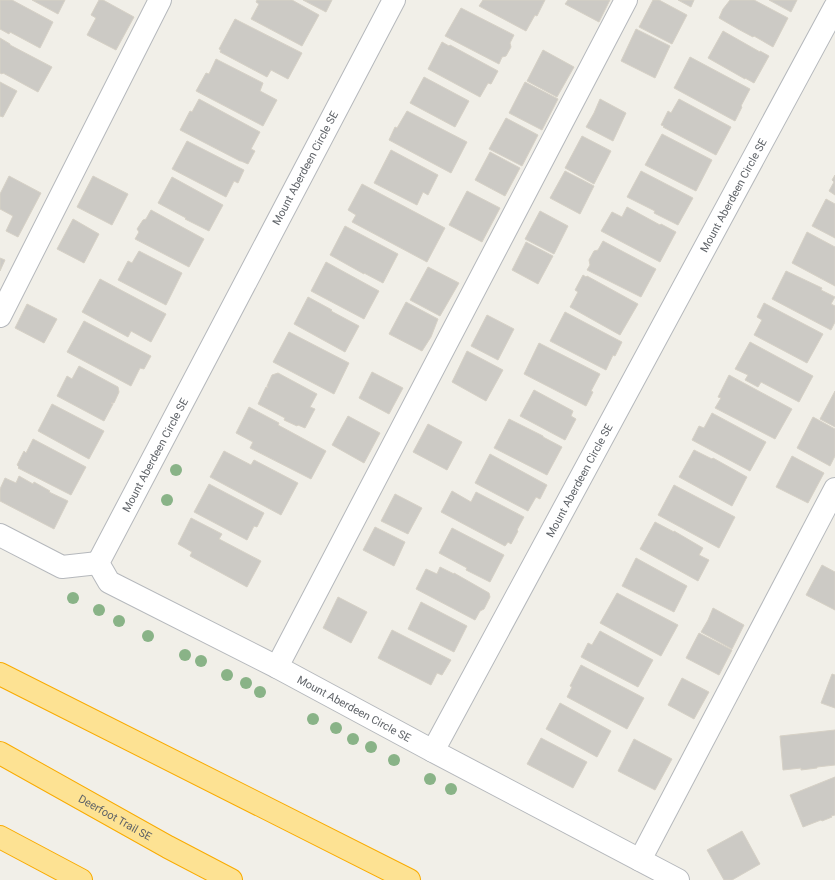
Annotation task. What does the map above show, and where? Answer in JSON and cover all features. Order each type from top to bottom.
[{"type":"highway","points":[[0,674],[409,880]]},
{"type":"highway","name":"Deerfoot Trail SE","points":[[0,753],[168,847],[231,880]]},
{"type":"highway","points":[[0,837],[81,880]]},
{"type":"street","points":[[0,316],[160,0]]},
{"type":"street","name":"Mount Aberdeen Circle SE","points":[[394,0],[98,563],[109,582],[277,667],[433,751],[835,7]]},
{"type":"street","points":[[277,667],[626,0]]},
{"type":"street","points":[[640,860],[835,489]]},
{"type":"street","points":[[0,536],[62,568],[98,563]]},
{"type":"street","points":[[433,751],[678,880]]},
{"type":"building","points":[[0,0],[12,0],[53,22],[40,48],[10,32],[9,34],[0,29]]},
{"type":"building","points":[[32,0],[65,0],[58,14]]},
{"type":"building","points":[[99,0],[103,0],[134,17],[116,50],[87,35],[96,18],[91,15]]},
{"type":"building","points":[[257,0],[292,0],[319,15],[302,46],[251,19],[259,4],[256,2]]},
{"type":"building","points":[[303,0],[332,0],[326,12]]},
{"type":"building","points":[[483,0],[545,0],[537,16],[535,15],[526,31],[479,6]]},
{"type":"building","points":[[568,0],[610,0],[599,22],[565,4]]},
{"type":"building","points":[[653,0],[659,0],[687,15],[672,44],[639,27]]},
{"type":"building","points":[[678,0],[694,0],[691,7]]},
{"type":"building","points":[[730,0],[754,0],[788,18],[773,47],[719,18],[723,9]]},
{"type":"building","points":[[769,0],[797,0],[791,12]]},
{"type":"building","points":[[461,8],[514,35],[510,43],[511,47],[506,56],[502,57],[499,64],[445,36]]},
{"type":"building","points":[[235,19],[302,53],[288,79],[271,70],[267,77],[220,52],[221,50],[219,49]]},
{"type":"building","points":[[636,29],[670,46],[655,78],[621,61]]},
{"type":"building","points":[[723,31],[769,56],[754,83],[708,58]]},
{"type":"building","points":[[0,38],[10,45],[52,67],[38,92],[3,73],[0,73]]},
{"type":"building","points":[[442,42],[498,71],[491,84],[488,83],[480,97],[428,69]]},
{"type":"building","points":[[543,50],[574,67],[557,97],[527,81]]},
{"type":"building","points":[[690,57],[750,89],[735,121],[674,88]]},
{"type":"building","points":[[216,59],[263,83],[260,91],[277,100],[263,126],[196,91],[206,73],[209,74]]},
{"type":"building","points":[[424,77],[469,101],[455,127],[410,103]]},
{"type":"building","points":[[0,82],[17,91],[3,117],[0,116]]},
{"type":"building","points":[[525,82],[558,99],[542,130],[509,113]]},
{"type":"building","points":[[199,99],[260,132],[251,149],[255,151],[248,164],[180,130],[190,111],[192,112]]},
{"type":"building","points":[[600,99],[626,113],[613,141],[586,127]]},
{"type":"building","points":[[679,99],[731,127],[716,155],[661,125],[668,111],[671,113]]},
{"type":"building","points":[[407,111],[467,142],[451,173],[389,140],[395,127],[397,128]]},
{"type":"building","points":[[506,118],[538,135],[522,166],[489,149]]},
{"type":"building","points":[[662,134],[712,160],[696,191],[645,165]]},
{"type":"building","points":[[582,136],[611,151],[594,184],[565,168]]},
{"type":"building","points":[[187,141],[244,170],[238,183],[234,181],[226,197],[172,169]]},
{"type":"building","points":[[391,150],[438,175],[428,195],[423,192],[417,205],[374,183]]},
{"type":"building","points":[[490,152],[520,168],[505,196],[475,180]]},
{"type":"building","points":[[565,171],[594,186],[580,214],[550,198]]},
{"type":"building","points":[[641,171],[693,198],[678,225],[654,213],[655,211],[627,197]]},
{"type":"building","points":[[835,175],[835,195],[829,191],[834,182],[832,180]]},
{"type":"building","points":[[9,176],[41,193],[18,237],[6,231],[13,216],[0,209],[0,194]]},
{"type":"building","points":[[93,176],[128,194],[112,225],[77,207]]},
{"type":"building","points":[[172,177],[223,205],[209,231],[158,203]]},
{"type":"building","points":[[362,184],[445,228],[427,262],[352,222],[356,215],[348,210]]},
{"type":"building","points":[[467,191],[500,208],[482,242],[449,225]]},
{"type":"building","points":[[826,199],[835,204],[835,238],[812,226]]},
{"type":"building","points":[[627,207],[676,232],[660,262],[601,231],[612,212],[622,217]]},
{"type":"building","points":[[151,210],[204,239],[189,267],[135,239],[139,232],[137,229],[143,220],[146,219]]},
{"type":"building","points":[[540,211],[568,226],[554,254],[525,239]]},
{"type":"building","points":[[73,219],[99,234],[84,263],[57,249]]},
{"type":"building","points":[[345,226],[398,254],[383,283],[330,255]]},
{"type":"building","points":[[807,232],[835,247],[835,286],[792,263]]},
{"type":"building","points":[[603,241],[656,269],[641,297],[587,270],[590,265],[589,260],[594,251],[598,250]]},
{"type":"building","points":[[526,242],[553,256],[538,284],[512,270]]},
{"type":"building","points":[[139,251],[182,273],[166,305],[118,280],[128,261],[132,263]]},
{"type":"building","points":[[0,258],[5,260],[0,271]]},
{"type":"building","points":[[326,262],[379,291],[364,319],[311,291]]},
{"type":"building","points":[[428,267],[459,283],[440,316],[410,300]]},
{"type":"building","points":[[786,271],[822,288],[821,290],[835,297],[831,304],[835,306],[835,322],[831,330],[772,299]]},
{"type":"building","points":[[583,275],[638,304],[620,335],[570,307],[578,292],[575,290]]},
{"type":"building","points":[[100,279],[166,314],[151,342],[131,331],[128,337],[82,312]]},
{"type":"building","points":[[308,297],[359,326],[345,352],[294,324]]},
{"type":"building","points":[[406,302],[438,319],[431,337],[422,351],[389,334]]},
{"type":"building","points":[[764,303],[823,334],[807,363],[754,335],[762,320],[757,317]]},
{"type":"building","points":[[27,304],[57,319],[44,343],[15,328]]},
{"type":"building","points":[[565,312],[622,342],[615,356],[613,355],[606,370],[550,341]]},
{"type":"building","points":[[487,315],[514,329],[498,360],[471,346]]},
{"type":"building","points":[[84,321],[151,356],[144,369],[140,368],[131,386],[67,352]]},
{"type":"building","points":[[289,332],[349,363],[334,394],[273,362]]},
{"type":"building","points":[[750,342],[813,376],[799,402],[761,382],[758,387],[745,380],[748,375],[735,369]]},
{"type":"building","points":[[539,343],[600,374],[591,391],[593,392],[586,406],[524,374]]},
{"type":"building","points":[[467,351],[503,370],[486,401],[452,382]]},
{"type":"building","points":[[79,366],[118,387],[119,392],[114,403],[111,403],[113,404],[104,421],[57,396],[67,376],[72,379]]},
{"type":"building","points":[[372,372],[403,388],[389,414],[359,398]]},
{"type":"building","points":[[278,373],[317,394],[310,407],[315,409],[305,428],[284,420],[285,418],[258,404],[266,387],[268,388],[267,386],[272,375]]},
{"type":"building","points":[[729,375],[792,409],[775,439],[715,408],[721,398],[718,397]]},
{"type":"building","points":[[534,390],[573,411],[571,416],[576,419],[565,440],[520,416]]},
{"type":"building","points":[[835,391],[835,427],[820,419]]},
{"type":"building","points":[[52,404],[104,431],[89,459],[38,431]]},
{"type":"building","points":[[249,407],[279,423],[278,425],[326,451],[311,479],[250,448],[253,442],[236,433]]},
{"type":"building","points":[[712,413],[766,442],[750,471],[692,440],[699,426],[704,428]]},
{"type":"building","points":[[348,416],[380,433],[364,463],[332,445]]},
{"type":"building","points":[[813,417],[835,429],[835,456],[830,466],[797,448]]},
{"type":"building","points":[[509,419],[562,447],[547,475],[494,448]]},
{"type":"building","points":[[428,424],[462,442],[447,470],[413,452]]},
{"type":"building","points":[[33,439],[86,467],[71,495],[18,468],[19,467],[17,465],[24,451],[26,453]]},
{"type":"building","points":[[694,450],[712,459],[713,458],[747,477],[732,506],[679,477]]},
{"type":"building","points":[[224,451],[251,465],[254,460],[298,483],[281,515],[210,477]]},
{"type":"building","points":[[490,454],[547,485],[540,499],[536,497],[528,511],[475,483]]},
{"type":"building","points":[[792,456],[824,473],[808,503],[776,487]]},
{"type":"building","points":[[19,476],[33,484],[34,482],[50,491],[49,492],[68,501],[54,529],[0,501],[0,489],[5,478],[16,483]]},
{"type":"building","points":[[209,484],[264,513],[257,527],[254,526],[247,540],[194,512]]},
{"type":"building","points":[[674,485],[735,517],[719,548],[658,515]]},
{"type":"building","points":[[452,491],[471,502],[476,492],[524,517],[511,544],[508,542],[505,546],[441,512]]},
{"type":"building","points":[[395,494],[422,508],[408,534],[381,521]]},
{"type":"building","points":[[191,518],[222,534],[219,539],[261,561],[247,587],[190,556],[192,552],[178,544]]},
{"type":"building","points":[[655,522],[703,548],[699,555],[709,560],[698,581],[640,549]]},
{"type":"building","points":[[375,527],[405,542],[394,566],[363,550]]},
{"type":"building","points":[[452,528],[504,555],[490,582],[466,570],[467,568],[439,553]]},
{"type":"building","points":[[636,558],[687,586],[674,612],[622,586]]},
{"type":"building","points":[[822,565],[835,572],[835,610],[806,595]]},
{"type":"building","points":[[440,567],[454,573],[489,593],[490,597],[484,609],[480,611],[475,620],[416,589],[426,569],[437,574]]},
{"type":"building","points":[[617,593],[678,625],[661,656],[600,623]]},
{"type":"building","points":[[338,597],[367,612],[351,643],[323,628]]},
{"type":"building","points":[[421,602],[467,626],[454,652],[408,629]]},
{"type":"building","points":[[713,608],[744,625],[732,649],[701,632]]},
{"type":"building","points":[[392,630],[451,660],[442,675],[437,673],[431,685],[378,658]]},
{"type":"building","points":[[600,631],[653,660],[638,687],[581,657],[588,643],[592,645]]},
{"type":"building","points":[[699,633],[732,650],[719,675],[686,658]]},
{"type":"building","points":[[581,665],[644,698],[627,729],[567,697],[572,687],[570,686]]},
{"type":"building","points":[[832,674],[835,675],[835,708],[821,703]]},
{"type":"building","points":[[682,678],[709,692],[694,719],[668,705]]},
{"type":"building","points":[[560,703],[611,731],[597,757],[546,729]]},
{"type":"building","points":[[835,730],[835,765],[801,770],[801,768],[783,770],[780,736]]},
{"type":"building","points":[[541,738],[587,762],[573,788],[527,764]]},
{"type":"building","points":[[634,739],[672,759],[655,790],[618,771]]},
{"type":"building","points":[[835,777],[835,815],[803,827],[790,795]]},
{"type":"building","points":[[742,831],[760,864],[732,880],[724,880],[707,850]]}]
